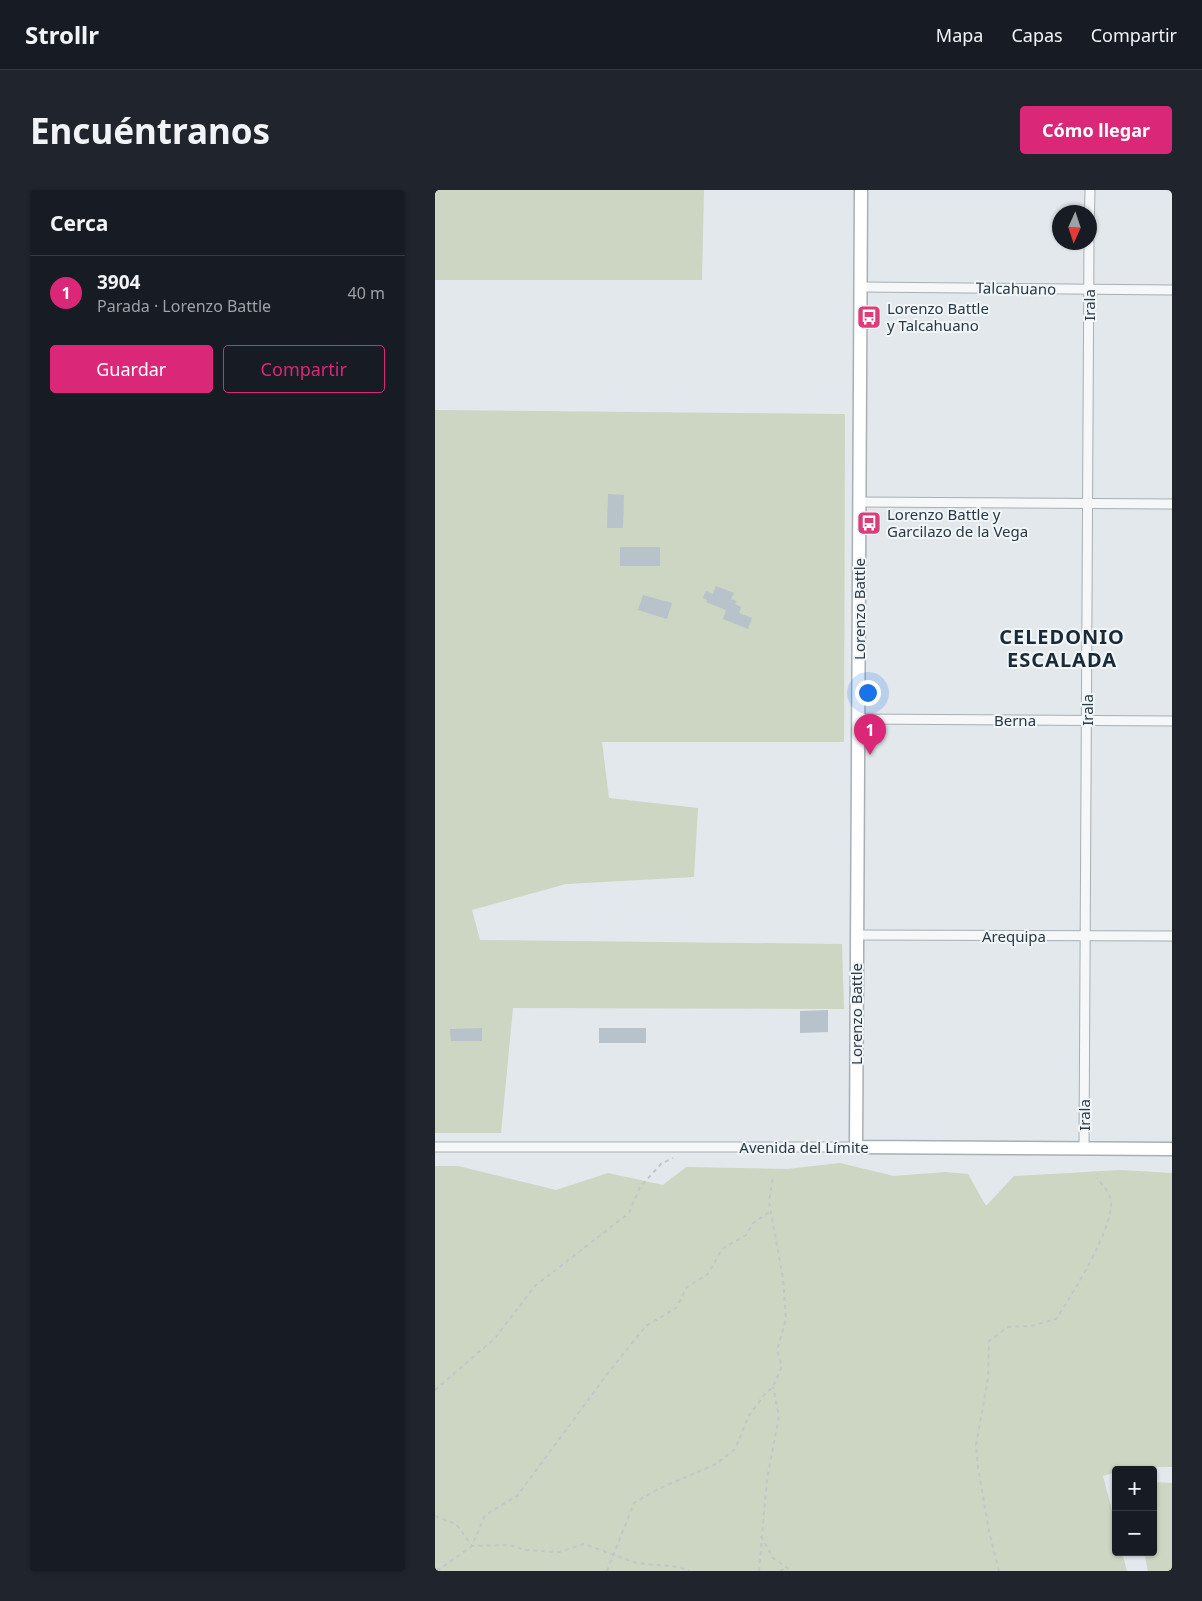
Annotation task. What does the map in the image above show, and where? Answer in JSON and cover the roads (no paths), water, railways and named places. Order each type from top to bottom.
[{"type":"street","name":"Lorenzo Battle","points":[[855,1147],[861,190]]},
{"type":"street","points":[[1090,190],[1090,205]]},
{"type":"street","name":"Irala","points":[[1084,1147],[1089,250]]},
{"type":"street","name":"Talcahuano","points":[[861,287],[1172,290]]},
{"type":"street","points":[[859,502],[1172,504]]},
{"type":"street","name":"Berna","points":[[858,719],[1172,721]]},
{"type":"street","name":"Arequipa","points":[[857,935],[1172,936]]},
{"type":"street","name":"Avenida del Límite","points":[[435,1147],[1084,1147],[1172,1149]]},
{"type":"place","name":"Lorenzo Battle y Talcahuano","points":[[869,317]]},
{"type":"place","name":"Lorenzo Battle y Garcilazo de la Vega","points":[[869,523]]},
{"type":"place","name":"3904","points":[[870,755]]},
{"type":"district","name":"CELEDONIO ESCALADA","points":[[1062,648]]}]
